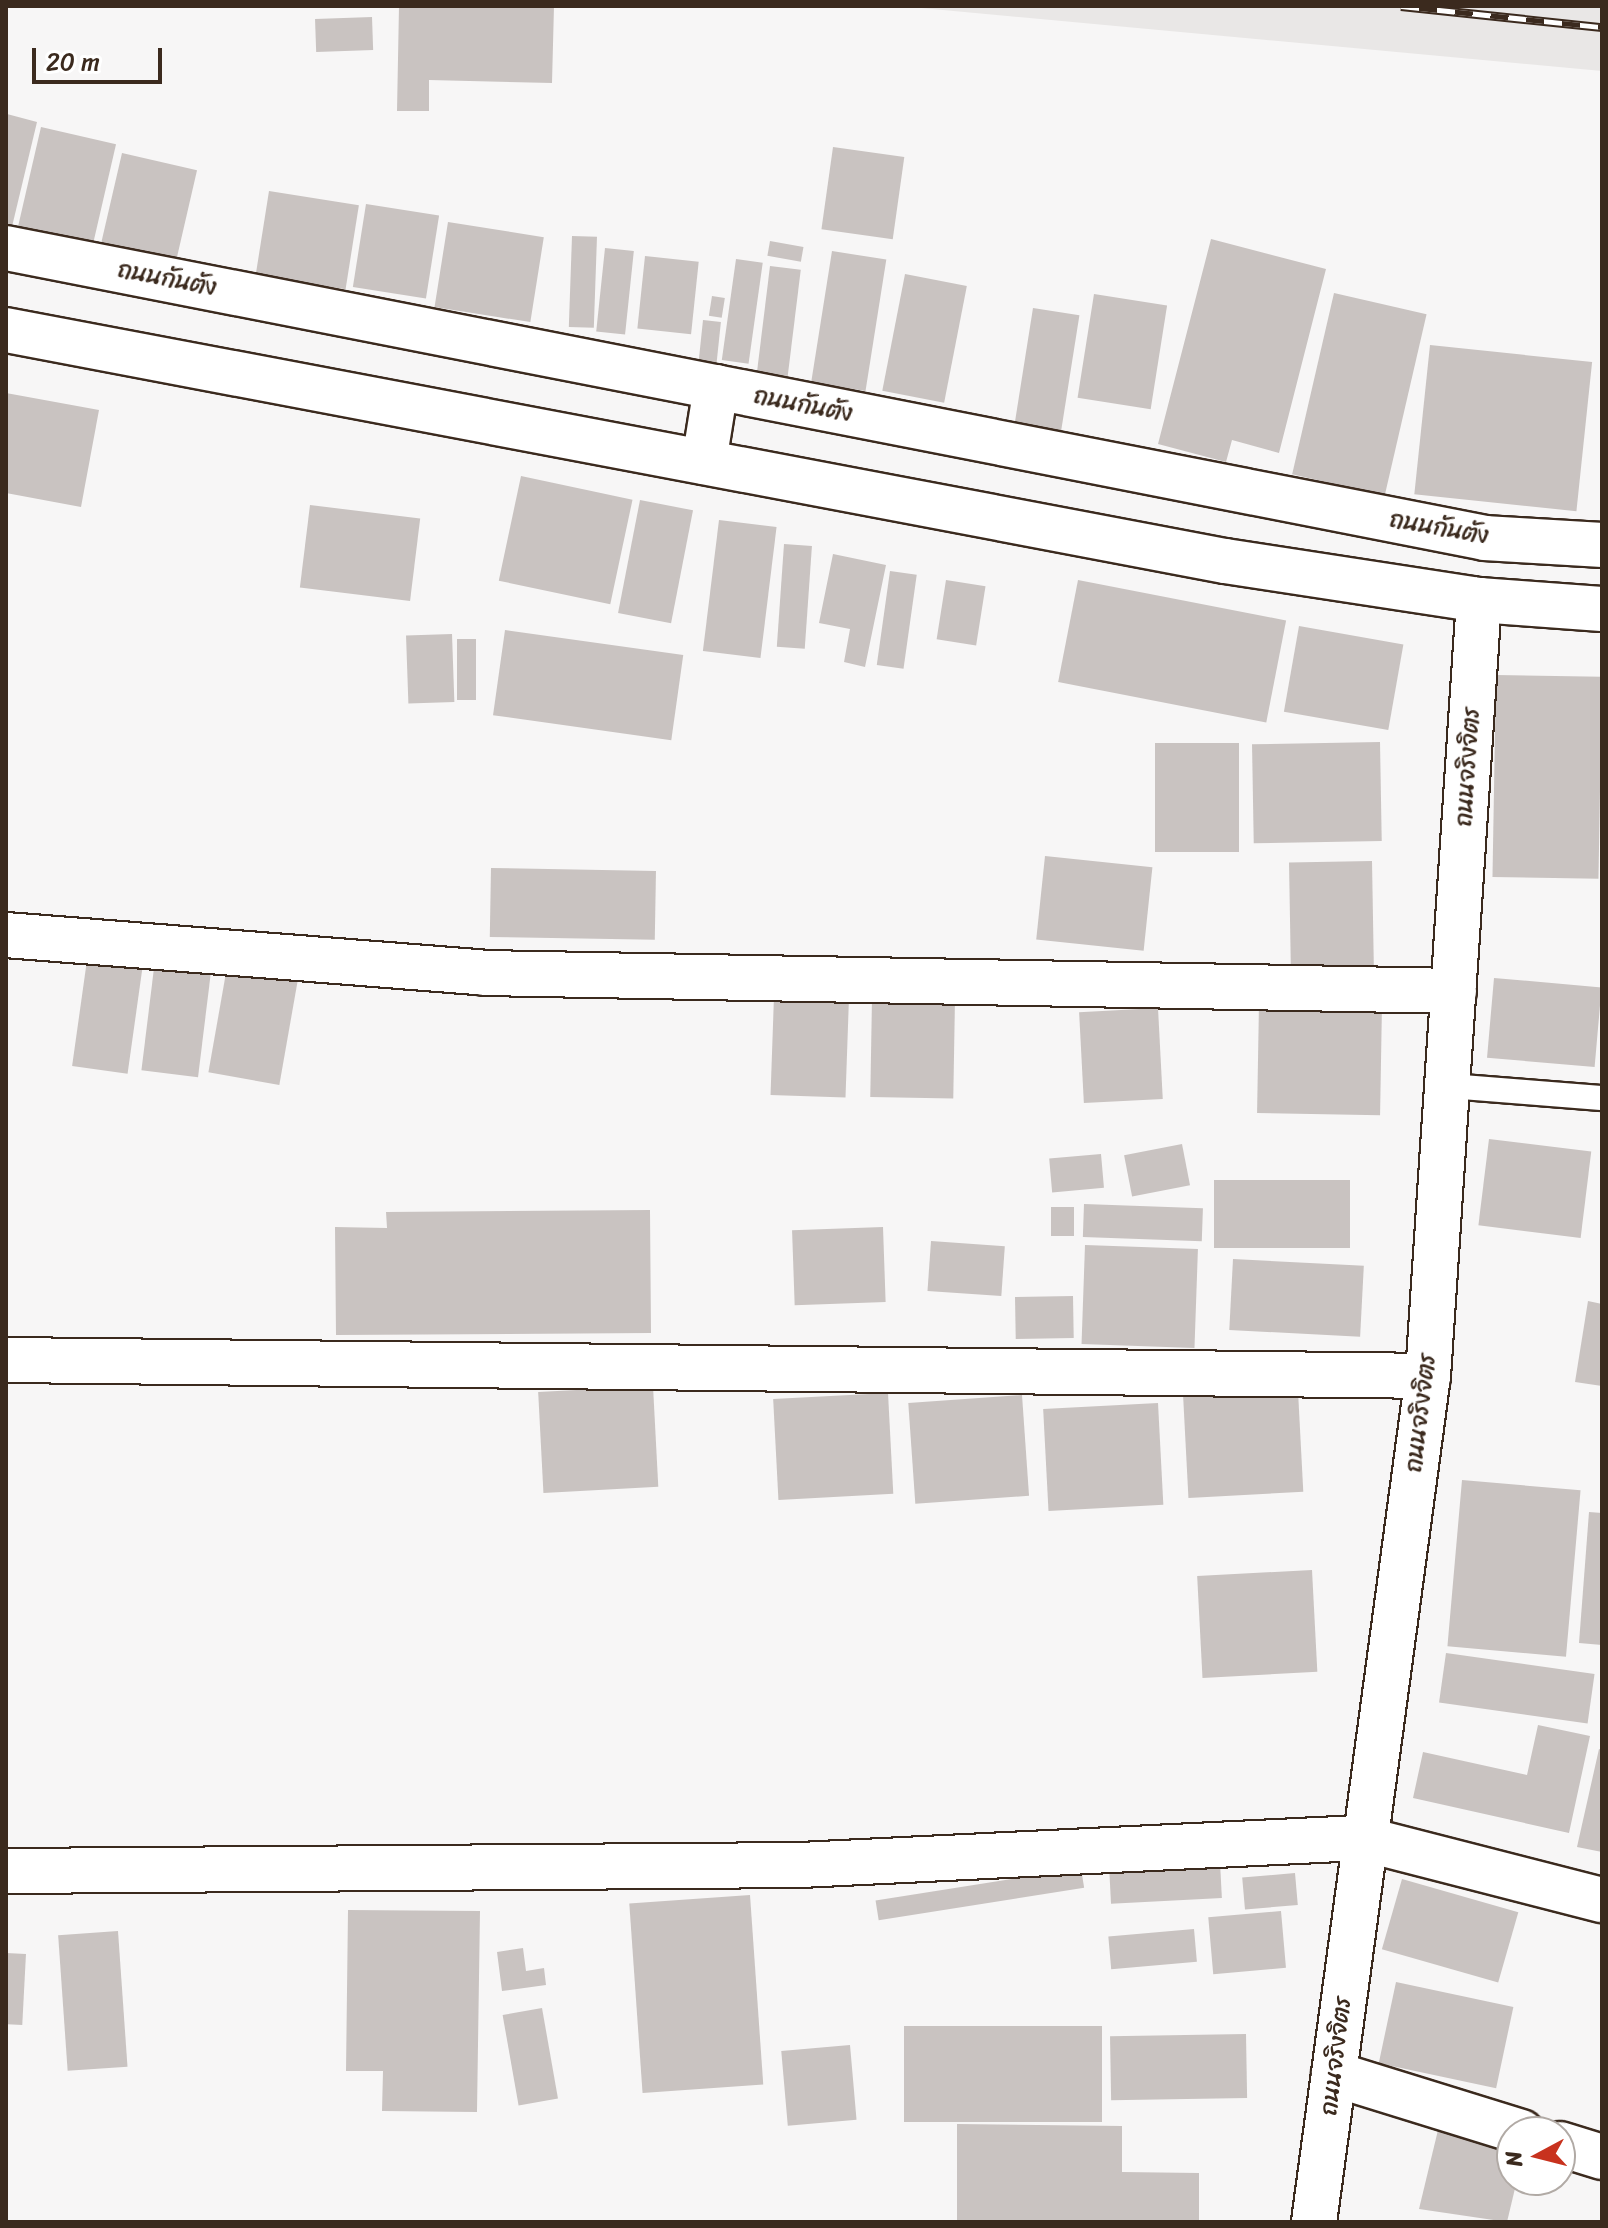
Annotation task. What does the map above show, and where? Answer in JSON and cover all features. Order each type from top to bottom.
[{"type":"street","name":"ถนนกันตัง","points":[[6,248],[1485,538],[1602,545]]},
{"type":"street","points":[[6,330],[1225,561],[1479,600],[1602,609]]},
{"type":"street","points":[[704,462],[716,387]]},
{"type":"street","name":"ถนนจริงจิตร","points":[[1314,2222],[1360,1838],[1428,1376],[1485,538]]},
{"type":"street","points":[[6,935],[484,973],[1454,991]]},
{"type":"street","points":[[6,1360],[1428,1376]]},
{"type":"street","points":[[6,1871],[800,1865],[1360,1838],[1602,1900]]},
{"type":"street","points":[[1334,2074],[1496,2124]]},
{"type":"street","points":[[1576,2149],[1602,2157]]},
{"type":"lane","points":[[1449,1086],[1602,1098]]},
{"type":"shaded area","points":[[900,6],[1602,6],[1602,71]]},
{"type":"building","points":[[399,6],[554,6],[552,83],[429,80],[429,111],[397,111]]},
{"type":"building","points":[[372,17],[373,50],[316,52],[315,19]]},
{"type":"building","points":[[7,114],[37,122],[10,235],[6,234]]},
{"type":"building","points":[[41,127],[116,144],[91,253],[16,236]]},
{"type":"building","points":[[833,147],[904,157],[893,239],[821,229]]},
{"type":"building","points":[[122,153],[197,170],[174,271],[99,253]]},
{"type":"building","points":[[269,191],[359,205],[346,289],[256,275]]},
{"type":"building","points":[[366,204],[439,216],[426,299],[353,287]]},
{"type":"building","points":[[448,222],[544,237],[530,322],[435,307]]},
{"type":"building","points":[[572,236],[597,237],[594,328],[569,327]]},
{"type":"building","points":[[1211,239],[1326,269],[1279,453],[1232,440],[1226,462],[1158,444]]},
{"type":"building","points":[[770,241],[803,247],[801,262],[767,256]]},
{"type":"building","points":[[605,248],[634,251],[625,335],[596,332]]},
{"type":"building","points":[[832,251],[886,260],[866,391],[811,382]]},
{"type":"building","points":[[645,256],[699,262],[691,334],[637,329]]},
{"type":"building","points":[[736,259],[763,263],[749,364],[722,360]]},
{"type":"building","points":[[770,266],[801,270],[788,376],[757,372]]},
{"type":"building","points":[[905,274],[967,286],[944,403],[882,391]]},
{"type":"building","points":[[1334,293],[1427,314],[1385,496],[1292,474]]},
{"type":"building","points":[[1094,294],[1167,306],[1151,409],[1078,398]]},
{"type":"building","points":[[712,296],[725,298],[722,318],[709,316]]},
{"type":"building","points":[[1033,308],[1079,315],[1061,433],[1014,426]]},
{"type":"building","points":[[703,320],[721,322],[715,374],[698,372]]},
{"type":"building","points":[[1430,345],[1592,362],[1576,511],[1414,494]]},
{"type":"building","points":[[6,393],[99,410],[81,507],[6,493]]},
{"type":"building","points":[[521,476],[633,500],[610,604],[499,581]]},
{"type":"building","points":[[640,500],[693,510],[671,623],[618,613]]},
{"type":"building","points":[[310,505],[420,519],[410,601],[300,587]]},
{"type":"building","points":[[719,520],[777,527],[760,658],[703,651]]},
{"type":"building","points":[[784,544],[812,546],[805,649],[777,647]]},
{"type":"building","points":[[833,554],[886,565],[865,667],[844,662],[850,629],[819,623]]},
{"type":"building","points":[[890,571],[917,575],[904,669],[877,665]]},
{"type":"building","points":[[946,580],[986,586],[976,646],[937,639]]},
{"type":"building","points":[[1078,580],[1286,620],[1266,723],[1058,682]]},
{"type":"building","points":[[1299,626],[1403,644],[1388,730],[1284,712]]},
{"type":"building","points":[[505,630],[683,655],[671,740],[493,715]]},
{"type":"building","points":[[452,634],[454,702],[408,704],[406,636]]},
{"type":"building","points":[[457,639],[476,639],[476,700],[457,700]]},
{"type":"building","points":[[1496,675],[1602,677],[1598,879],[1492,877]]},
{"type":"building","points":[[1380,742],[1382,841],[1254,843],[1252,744]]},
{"type":"building","points":[[1155,743],[1239,743],[1239,852],[1155,852]]},
{"type":"building","points":[[1045,856],[1152,867],[1144,951],[1036,940]]},
{"type":"building","points":[[1372,861],[1374,970],[1291,971],[1289,862]]},
{"type":"building","points":[[491,868],[656,871],[655,940],[490,937]]},
{"type":"building","points":[[87,960],[142,968],[128,1074],[72,1066]]},
{"type":"building","points":[[227,967],[298,980],[279,1085],[208,1072]]},
{"type":"building","points":[[154,968],[211,975],[198,1077],[141,1070]]},
{"type":"building","points":[[1494,978],[1602,987],[1595,1067],[1487,1058]]},
{"type":"building","points":[[774,996],[849,999],[845,1098],[771,1095]]},
{"type":"building","points":[[872,998],[955,999],[953,1098],[870,1097]]},
{"type":"building","points":[[1259,1003],[1382,1005],[1380,1115],[1257,1113]]},
{"type":"building","points":[[1158,1008],[1163,1099],[1084,1103],[1079,1012]]},
{"type":"building","points":[[1489,1139],[1591,1152],[1581,1238],[1478,1225]]},
{"type":"building","points":[[1182,1144],[1190,1185],[1132,1196],[1124,1155]]},
{"type":"building","points":[[1101,1154],[1104,1188],[1052,1192],[1049,1159]]},
{"type":"building","points":[[1214,1180],[1350,1180],[1350,1248],[1214,1248]]},
{"type":"building","points":[[1084,1204],[1203,1208],[1202,1241],[1083,1237]]},
{"type":"building","points":[[1051,1207],[1074,1207],[1074,1236],[1051,1236]]},
{"type":"building","points":[[650,1210],[651,1333],[336,1335],[335,1227],[387,1228],[386,1212]]},
{"type":"building","points":[[883,1227],[886,1302],[795,1305],[792,1230]]},
{"type":"building","points":[[931,1241],[1005,1246],[1001,1296],[928,1291]]},
{"type":"building","points":[[1085,1245],[1198,1249],[1194,1348],[1082,1344]]},
{"type":"building","points":[[1233,1259],[1364,1266],[1360,1337],[1229,1330]]},
{"type":"building","points":[[1073,1296],[1074,1338],[1016,1339],[1015,1297]]},
{"type":"building","points":[[1588,1301],[1602,1304],[1602,1386],[1575,1382]]},
{"type":"building","points":[[653,1386],[658,1487],[543,1493],[538,1392]]},
{"type":"building","points":[[1298,1391],[1303,1492],[1188,1498],[1183,1397]]},
{"type":"building","points":[[888,1393],[893,1494],[778,1500],[773,1399]]},
{"type":"building","points":[[1022,1395],[1029,1496],[915,1504],[908,1403]]},
{"type":"building","points":[[1158,1403],[1163,1505],[1048,1511],[1043,1409]]},
{"type":"building","points":[[1462,1480],[1581,1490],[1566,1657],[1447,1646]]},
{"type":"building","points":[[1589,1512],[1602,1513],[1602,1645],[1579,1643]]},
{"type":"building","points":[[1312,1570],[1317,1672],[1202,1678],[1197,1576]]},
{"type":"building","points":[[1446,1653],[1595,1674],[1588,1723],[1439,1703]]},
{"type":"building","points":[[1538,1725],[1590,1736],[1569,1833],[1413,1798],[1423,1752],[1527,1775]]},
{"type":"building","points":[[1599,1749],[1602,1750],[1602,1852],[1577,1847]]},
{"type":"building","points":[[1220,1862],[1222,1898],[1111,1904],[1109,1868]]},
{"type":"building","points":[[1081,1868],[1084,1888],[879,1920],[876,1901]]},
{"type":"building","points":[[1295,1873],[1298,1905],[1245,1909],[1242,1878]]},
{"type":"building","points":[[1402,1879],[1518,1912],[1498,1983],[1382,1949]]},
{"type":"building","points":[[750,1895],[763,2085],[643,2093],[629,1903]]},
{"type":"building","points":[[348,1910],[480,1911],[477,2112],[382,2111],[383,2071],[346,2071]]},
{"type":"building","points":[[1281,1911],[1286,1968],[1213,1974],[1208,1917]]},
{"type":"building","points":[[1194,1929],[1197,1962],[1111,1969],[1108,1936]]},
{"type":"building","points":[[118,1931],[127,2067],[68,2071],[58,1935]]},
{"type":"building","points":[[523,1948],[526,1971],[544,1968],[546,1985],[502,1991],[497,1952]]},
{"type":"building","points":[[6,1953],[26,1954],[22,2025],[6,2024]]},
{"type":"building","points":[[1396,1982],[1513,2007],[1496,2088],[1379,2063]]},
{"type":"building","points":[[542,2008],[558,2099],[519,2106],[503,2015]]},
{"type":"building","points":[[904,2026],[1102,2026],[1102,2122],[904,2122]]},
{"type":"building","points":[[1246,2034],[1247,2098],[1111,2100],[1110,2036]]},
{"type":"building","points":[[850,2045],[857,2120],[788,2126],[781,2051]]},
{"type":"building","points":[[957,2124],[1122,2126],[1122,2172],[1199,2173],[1199,2222],[957,2222]]},
{"type":"building","points":[[1438,2130],[1496,2144],[1496,2196],[1513,2196],[1507,2222],[1419,2209]]},
{"type":"railway","points":[[1401,6],[1602,27]]}]
